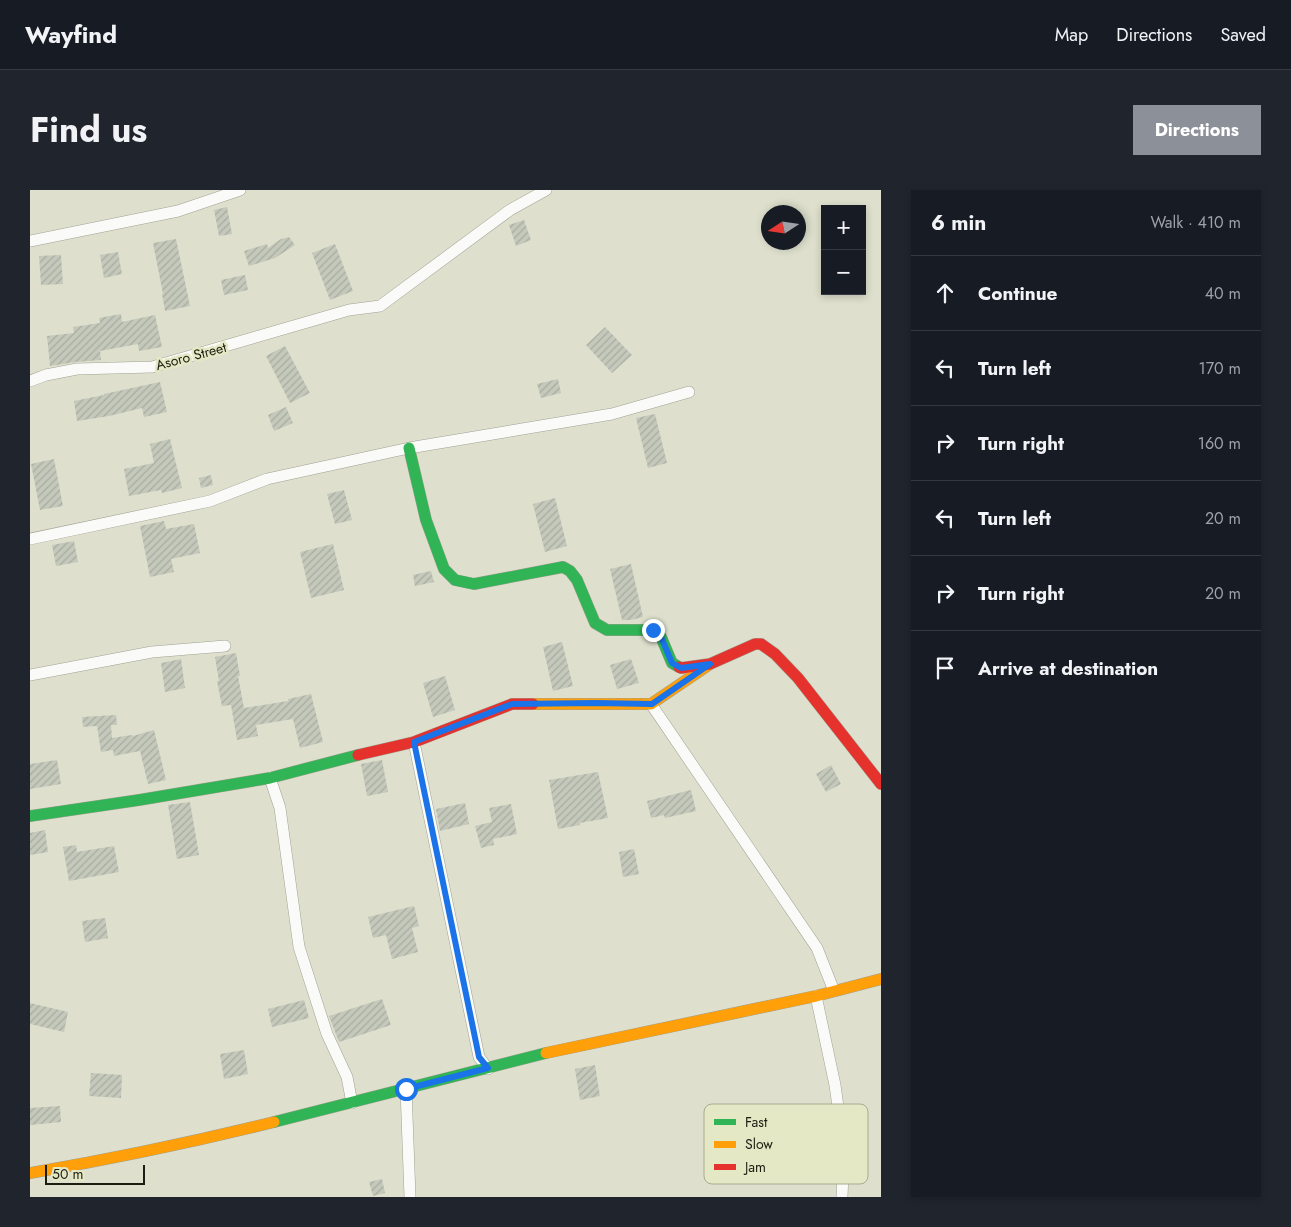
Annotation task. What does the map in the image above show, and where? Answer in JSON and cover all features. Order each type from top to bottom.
[{"type":"street","points":[[30,241],[178,211],[240,190]]},
{"type":"street","name":"Asoro Street","points":[[30,381],[46,374],[77,369],[152,367],[349,310],[380,306],[510,210],[546,190]]},
{"type":"street","points":[[30,539],[210,501],[267,479],[409,448],[612,414],[689,392]]},
{"type":"street","points":[[409,448],[429,528],[444,569],[455,580],[474,584],[563,567],[570,571],[576,580],[596,623],[607,630],[653,630],[661,637],[672,663],[681,668],[710,664]]},
{"type":"street","points":[[30,816],[270,778],[414,742],[512,704],[652,704],[710,664],[755,644],[761,644],[774,654],[798,678],[881,784]]},
{"type":"street","points":[[30,675],[152,652],[226,646]]},
{"type":"street","points":[[652,704],[817,948],[834,992]]},
{"type":"street","points":[[414,742],[479,1057],[488,1068]]},
{"type":"street","points":[[270,778],[280,808],[299,947],[327,1034],[347,1076],[352,1103]]},
{"type":"street","points":[[30,1173],[206,1139],[539,1055],[834,992],[881,979]]},
{"type":"street","points":[[816,996],[838,1104]]},
{"type":"street","points":[[406,1089],[410,1197]]},
{"type":"street","points":[[842,1197],[843,1184]]},
{"type":"building","points":[[227,207],[232,234],[219,236],[214,210]]},
{"type":"building","points":[[524,220],[531,240],[516,246],[509,225]]},
{"type":"building","points":[[289,237],[295,245],[275,258],[249,266],[244,251],[267,244],[268,248],[281,239]]},
{"type":"building","points":[[176,239],[190,306],[165,311],[153,243]]},
{"type":"building","points":[[335,244],[353,291],[330,300],[312,253]]},
{"type":"building","points":[[118,252],[122,274],[104,278],[100,255]]},
{"type":"building","points":[[61,255],[63,284],[41,285],[39,256]]},
{"type":"building","points":[[245,275],[248,290],[224,295],[221,280]]},
{"type":"building","points":[[121,314],[122,322],[155,315],[162,347],[139,351],[138,344],[100,351],[101,360],[50,366],[47,336],[74,333],[73,327],[100,323],[99,318]]},
{"type":"building","points":[[605,327],[632,355],[612,373],[586,345]]},
{"type":"building","points":[[285,346],[310,393],[290,403],[266,356]]},
{"type":"building","points":[[558,379],[561,393],[541,398],[537,384]]},
{"type":"building","points":[[160,382],[167,412],[144,417],[142,408],[77,421],[74,401]]},
{"type":"building","points":[[286,407],[293,423],[274,431],[268,415]]},
{"type":"building","points":[[655,414],[667,463],[648,468],[636,418]]},
{"type":"building","points":[[170,439],[182,488],[162,493],[161,490],[129,496],[124,469],[154,463],[150,444]]},
{"type":"building","points":[[54,459],[63,506],[40,510],[31,464]]},
{"type":"building","points":[[211,475],[213,485],[201,488],[199,478]]},
{"type":"building","points":[[344,490],[352,520],[335,524],[327,494]]},
{"type":"building","points":[[555,498],[567,546],[545,552],[533,504]]},
{"type":"building","points":[[164,521],[166,529],[194,524],[200,553],[171,559],[174,572],[150,577],[140,526]]},
{"type":"building","points":[[74,541],[78,562],[56,566],[52,545]]},
{"type":"building","points":[[333,544],[344,590],[311,598],[300,552]]},
{"type":"building","points":[[631,564],[643,617],[622,620],[610,569]]},
{"type":"building","points":[[431,571],[434,582],[415,586],[413,575]]},
{"type":"building","points":[[562,642],[573,686],[553,691],[543,647]]},
{"type":"building","points":[[236,653],[244,708],[288,701],[288,699],[311,694],[323,742],[300,748],[293,719],[256,725],[258,736],[237,740],[231,705],[222,706],[215,657]]},
{"type":"building","points":[[181,659],[185,688],[165,692],[161,663]]},
{"type":"building","points":[[631,659],[639,683],[617,689],[610,665]]},
{"type":"building","points":[[445,676],[455,710],[433,717],[423,683]]},
{"type":"building","points":[[116,715],[117,725],[111,725],[112,738],[133,736],[154,730],[166,780],[148,784],[140,751],[114,756],[113,750],[101,752],[97,726],[83,727],[82,717]]},
{"type":"building","points":[[57,760],[61,784],[30,789],[30,764]]},
{"type":"building","points":[[382,760],[388,792],[367,796],[361,764]]},
{"type":"building","points":[[831,765],[841,784],[826,792],[816,774]]},
{"type":"building","points":[[598,772],[608,818],[558,829],[549,780]]},
{"type":"building","points":[[691,790],[696,811],[665,818],[664,815],[651,818],[647,801]]},
{"type":"building","points":[[190,802],[199,855],[177,859],[168,805]]},
{"type":"building","points":[[465,803],[469,824],[440,831],[436,809]]},
{"type":"building","points":[[511,804],[517,834],[493,839],[494,845],[481,848],[475,826],[492,822],[489,808]]},
{"type":"building","points":[[45,830],[48,852],[30,855],[30,833]]},
{"type":"building","points":[[76,845],[77,852],[114,846],[119,872],[69,881],[63,847]]},
{"type":"building","points":[[634,849],[639,874],[623,877],[619,852]]},
{"type":"building","points":[[414,906],[419,926],[412,928],[418,952],[392,959],[386,935],[373,938],[368,917]]},
{"type":"building","points":[[105,918],[108,938],[85,942],[82,921]]},
{"type":"building","points":[[382,999],[391,1025],[339,1042],[329,1016]]},
{"type":"building","points":[[304,1000],[309,1018],[272,1027],[268,1009]]},
{"type":"building","points":[[30,1003],[68,1012],[64,1032],[30,1024]]},
{"type":"building","points":[[244,1050],[248,1074],[224,1079],[220,1054]]},
{"type":"building","points":[[595,1065],[600,1096],[580,1100],[575,1069]]},
{"type":"building","points":[[91,1073],[122,1075],[121,1098],[89,1096]]},
{"type":"building","points":[[60,1106],[61,1122],[30,1125],[30,1108]]},
{"type":"building","points":[[382,1179],[385,1193],[373,1196],[369,1182]]},
{"type":"traffic: fast","points":[[409,448],[426,520],[444,569],[455,580],[474,584],[563,567],[570,571],[577,580],[595,623],[607,630],[653,630],[661,637],[672,663],[679,667]]},
{"type":"traffic: fast","points":[[30,816],[270,778],[358,755]]},
{"type":"traffic: fast","points":[[274,1122],[546,1053]]},
{"type":"traffic: slow","points":[[533,704],[651,704],[710,664]]},
{"type":"traffic: slow","points":[[546,1053],[816,996],[881,979]]},
{"type":"traffic: slow","points":[[30,1173],[152,1150],[274,1122]]},
{"type":"traffic: jam","points":[[679,667],[710,664],[755,644],[761,644],[775,654],[798,678],[881,784]]},
{"type":"traffic: jam","points":[[358,755],[414,742],[512,704],[533,704]]},
{"type":"route","points":[[406,1089],[488,1068],[479,1057],[414,742],[512,704],[652,704],[710,664],[681,668],[672,663],[661,637],[653,630]]}]
